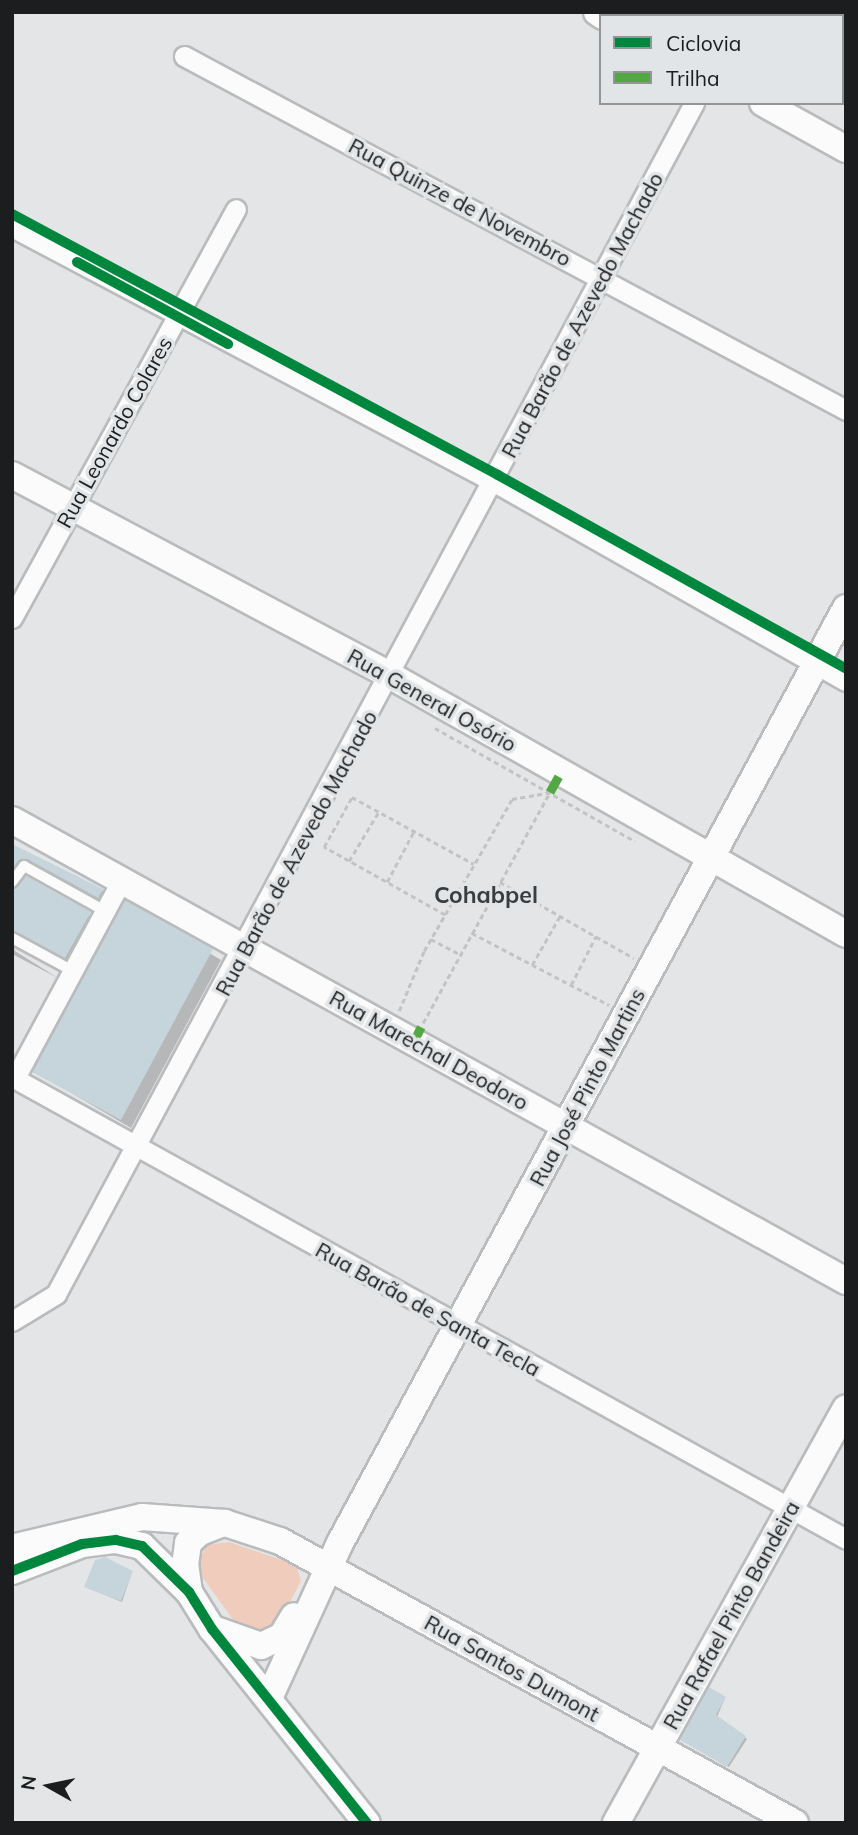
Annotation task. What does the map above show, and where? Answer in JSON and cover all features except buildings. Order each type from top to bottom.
[{"type":"street","name":"Rua Quinze de Novembro","points":[[184,56],[846,410]]},
{"type":"street","name":"Rua Barão de Azevedo Machado","points":[[12,1321],[56,1294],[246,946],[693,105]]},
{"type":"street","points":[[766,105],[846,149]]},
{"type":"street","name":"Rua Leonardo Colares","points":[[12,618],[236,209]]},
{"type":"street","points":[[12,227],[177,317],[494,482],[846,681]]},
{"type":"street","name":"Rua General Osório","points":[[12,475],[390,676],[846,934]]},
{"type":"street","name":"Rua José Pinto Martins","points":[[269,1698],[319,1553],[457,1327],[846,608]]},
{"type":"street","name":"Rua Marechal Deodoro","points":[[12,820],[246,946],[846,1281]]},
{"type":"street","points":[[14,1078],[122,879]]},
{"type":"street","name":"Rua Barão de Santa Tecla","points":[[14,1078],[457,1327],[846,1539]]},
{"type":"street","name":"Rua Rafael Pinto Bandeira","points":[[616,1823],[846,1408]]},
{"type":"street","name":"Rua Santos Dumont","points":[[12,1548],[142,1517],[225,1523],[319,1553],[795,1823]]},
{"type":"street","points":[[189,1592],[185,1565],[188,1544],[200,1532],[225,1523]]},
{"type":"street","points":[[12,1571],[82,1544],[128,1541],[142,1546],[189,1592],[212,1629],[367,1823]]},
{"type":"street","points":[[212,1629],[245,1644],[261,1646],[282,1636],[310,1588],[311,1571],[319,1553]]},
{"type":"lane","points":[[12,882],[24,866],[105,911]]},
{"type":"lane","points":[[12,938],[73,971]]},
{"type":"path","points":[[435,728],[635,841]]},
{"type":"path","points":[[397,1014],[431,939],[512,799],[550,792]]},
{"type":"path","points":[[421,1027],[550,792]]},
{"type":"path","points":[[445,915],[324,847],[352,797],[474,864]]},
{"type":"path","points":[[349,861],[379,811]]},
{"type":"path","points":[[387,882],[414,831]]},
{"type":"path","points":[[500,882],[638,961]]},
{"type":"path","points":[[532,965],[560,916]]},
{"type":"path","points":[[472,933],[612,1007]]},
{"type":"path","points":[[570,985],[596,936]]},
{"type":"path","points":[[431,939],[461,955]]},
{"type":"shaded area","points":[[229,1542],[296,1565],[301,1581],[272,1636],[244,1635],[201,1575],[197,1564],[207,1545]]},
{"type":"marked path","points":[[550,792],[561,772]]},
{"type":"marked path","points":[[414,1041],[421,1027]]},
{"type":"cycle path","points":[[12,214],[498,475],[846,669]]},
{"type":"cycle path","points":[[77,262],[228,344]]},
{"type":"cycle path","points":[[12,1571],[82,1544],[116,1540],[142,1546],[189,1592],[212,1629],[367,1823]]},
{"type":"district","name":"Cohabpel","points":[[486,895]]}]
